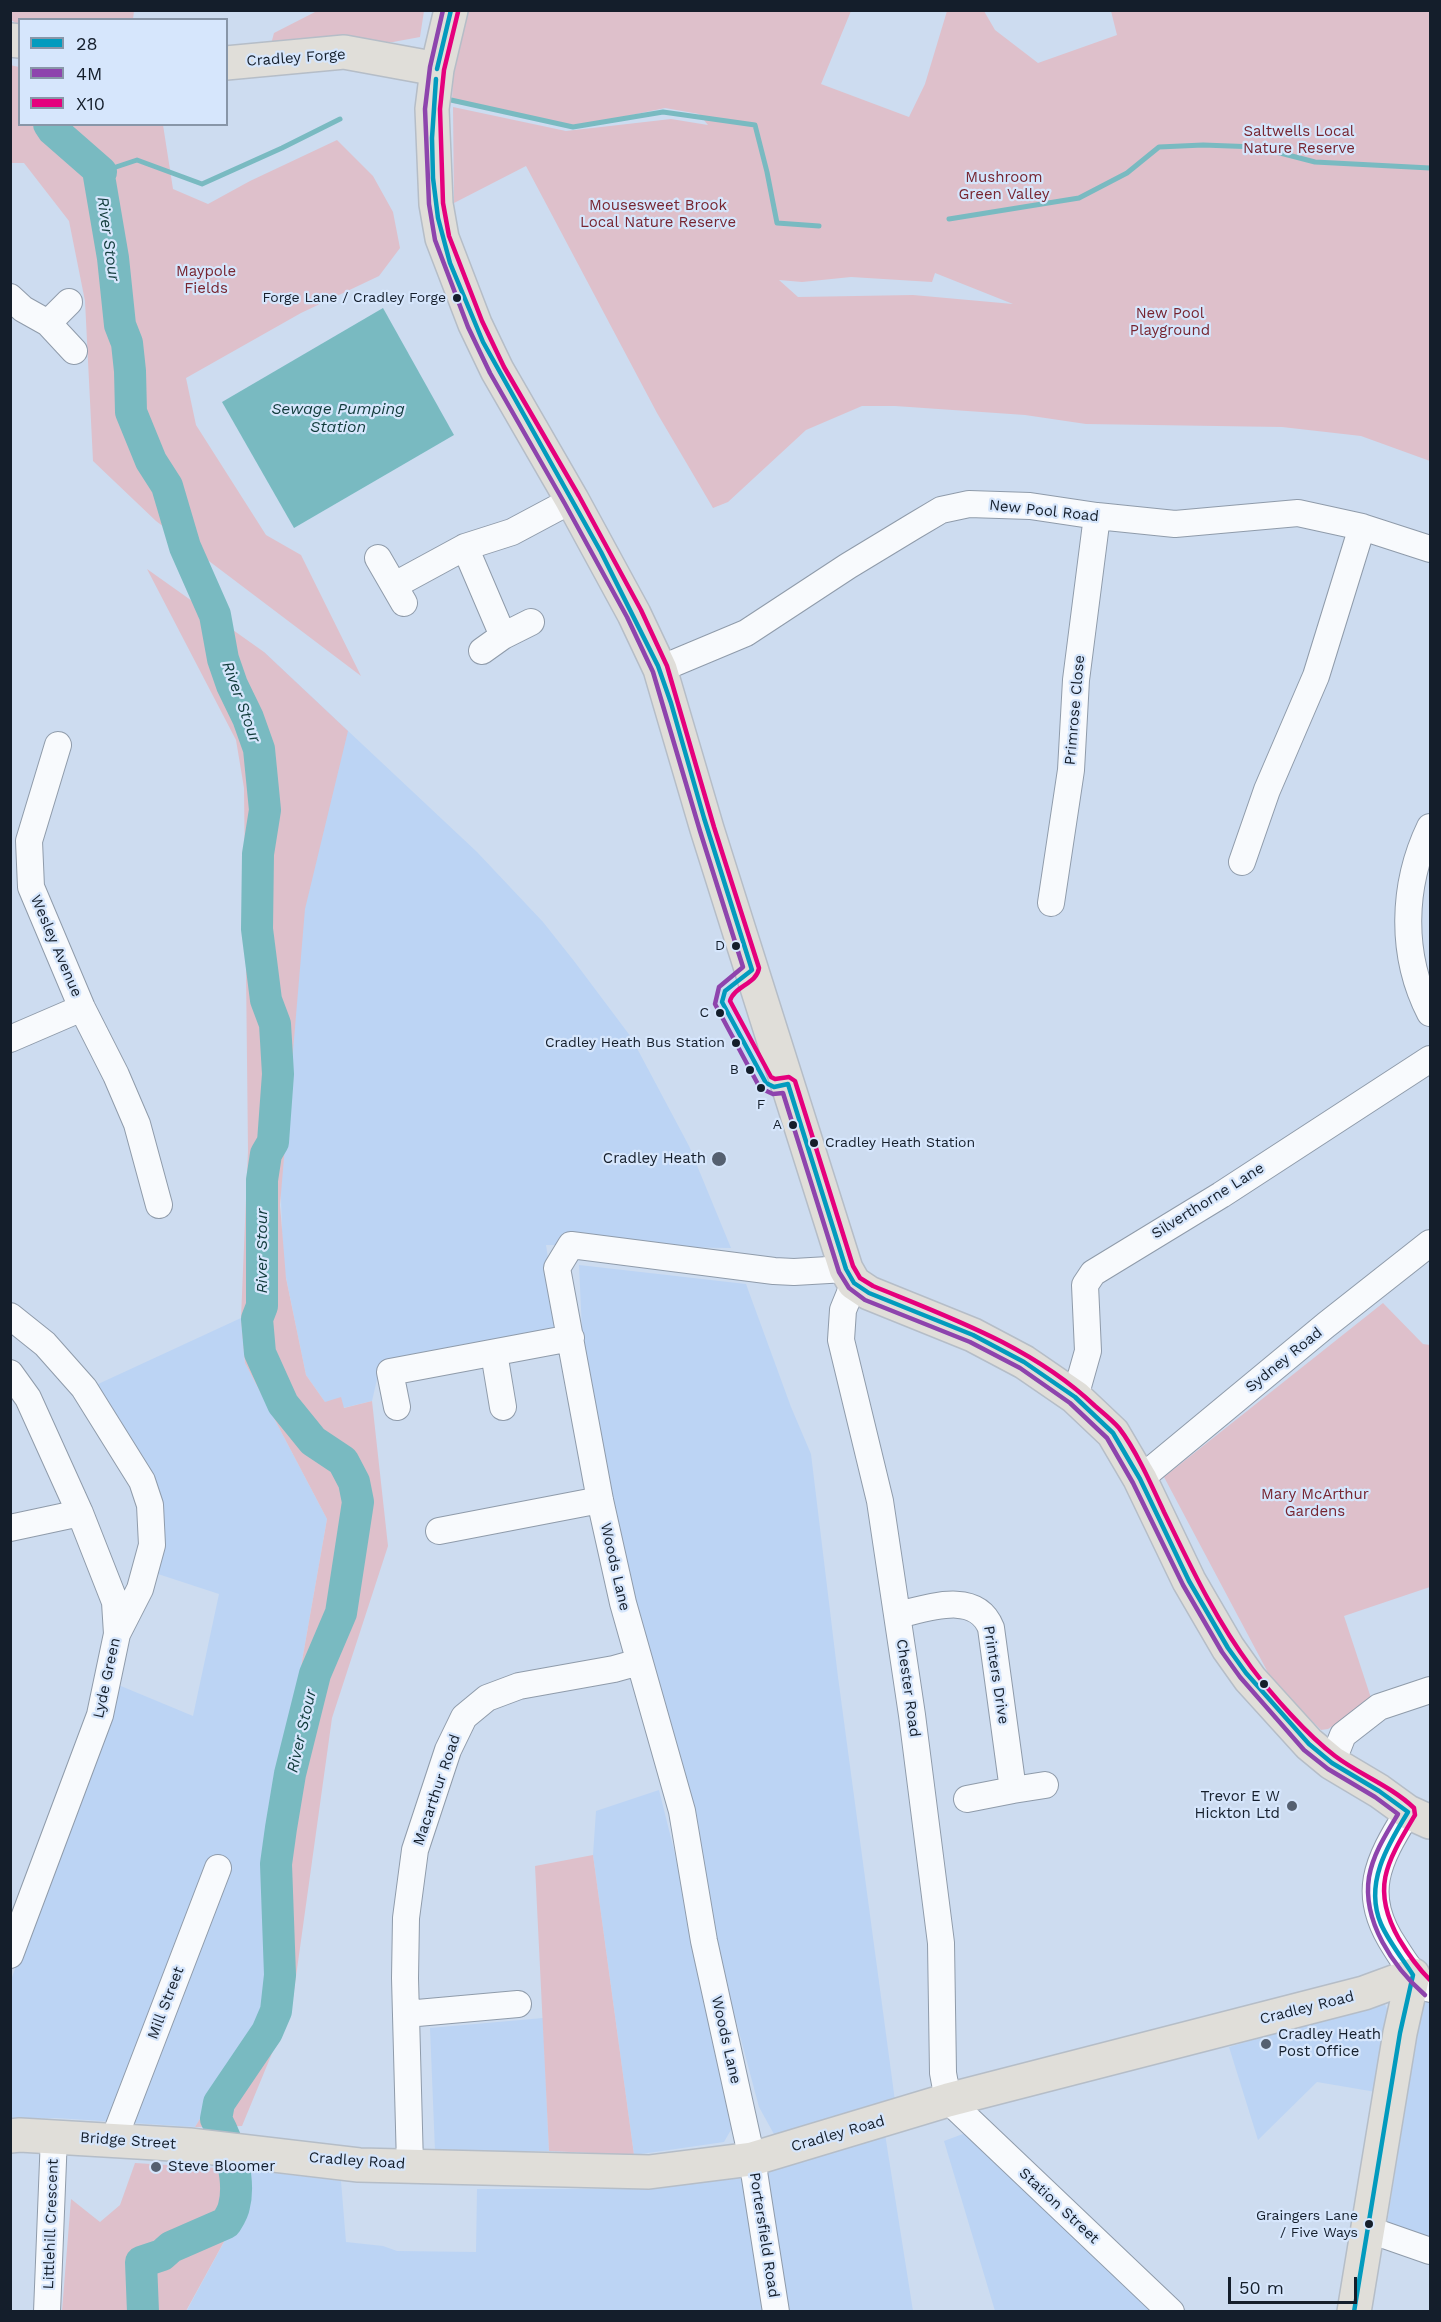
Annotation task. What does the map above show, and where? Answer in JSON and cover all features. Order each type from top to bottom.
[{"type":"main road","points":[[451,10],[436,74],[432,137],[436,204],[442,238],[471,314],[497,370],[572,500],[634,614],[660,669],[707,829],[850,1276],[869,1293],[983,1340],[1024,1362],[1075,1397],[1113,1433],[1140,1479],[1189,1581],[1228,1648],[1250,1679],[1320,1754],[1419,1817]]},
{"type":"main road","name":"Cradley Forge","points":[[228,63],[344,52],[436,74]]},
{"type":"main road","points":[[1354,2312],[1400,2033],[1425,1978]]},
{"type":"main road","name":"Cradley Road","points":[[246,2151],[359,2164],[650,2172],[752,2159],[948,2100],[1425,1978]]},
{"type":"main road","name":"Bridge Street","points":[[10,2136],[114,2139],[246,2151]]},
{"type":"street","points":[[10,297],[23,309],[48,323],[74,351]]},
{"type":"street","points":[[48,323],[69,302]]},
{"type":"street","points":[[378,558],[400,594],[465,547],[512,532],[572,500]]},
{"type":"street","name":"New Pool Road","points":[[660,669],[746,633],[848,566],[941,510],[969,504],[1001,504],[1174,524],[1298,513],[1362,527],[1431,549]]},
{"type":"street","name":"Primrose Close","points":[[1051,903],[1070,778],[1076,680],[1097,516]]},
{"type":"street","points":[[1242,862],[1267,790],[1316,676],[1362,527]]},
{"type":"street","points":[[465,547],[503,636]]},
{"type":"street","points":[[482,651],[503,636],[531,622]]},
{"type":"street","name":"Wesley Avenue","points":[[58,745],[29,842],[31,887],[82,1008],[116,1075],[137,1124],[159,1205]]},
{"type":"street","points":[[1431,827],[1411,881],[1408,913],[1409,945],[1416,974],[1431,1013]]},
{"type":"street","name":"Wesley Avenue","points":[[10,1039],[82,1008]]},
{"type":"street","name":"Silverthorne Lane","points":[[1075,1397],[1088,1351],[1085,1285],[1093,1273],[1221,1195],[1431,1059]]},
{"type":"street","name":"Sydney Road","points":[[1140,1479],[1326,1325],[1431,1243]]},
{"type":"street","name":"Woods Lane","points":[[752,2159],[704,1941],[682,1811],[623,1603],[600,1500],[557,1268],[571,1245],[774,1271],[850,1276]]},
{"type":"street","name":"Chester Road","points":[[850,1276],[843,1310],[841,1341],[880,1501],[898,1615],[927,1821],[941,1943],[944,2073],[948,2100]]},
{"type":"street","points":[[10,1316],[45,1344],[84,1388],[142,1481],[150,1505],[152,1545],[140,1589],[117,1634]]},
{"type":"street","points":[[397,1407],[390,1372],[571,1338]]},
{"type":"street","points":[[494,1353],[503,1407]]},
{"type":"street","name":"Lyde Green","points":[[10,1373],[28,1398],[80,1513],[115,1602],[117,1634],[100,1715],[10,1955]]},
{"type":"street","points":[[439,1531],[600,1500]]},
{"type":"street","points":[[10,1528],[80,1513]]},
{"type":"street","name":"Printers Drive","points":[[898,1615],[954,1604],[976,1609],[987,1618],[991,1628],[1013,1790]]},
{"type":"street","name":"Macarthur Road","points":[[410,2165],[406,1918],[415,1850],[447,1749],[464,1717],[487,1698],[519,1686],[614,1669],[639,1662]]},
{"type":"street","points":[[1320,1754],[1379,1707],[1431,1690]]},
{"type":"street","points":[[967,1799],[1045,1785]]},
{"type":"street","points":[[1419,1817],[1385,1852],[1375,1884],[1377,1914],[1389,1937],[1425,1978]]},
{"type":"street","name":"Mill Street","points":[[114,2139],[218,1868]]},
{"type":"street","points":[[406,2014],[518,2004]]},
{"type":"street","name":"Station Street","points":[[948,2100],[1171,2312]]},
{"type":"street","name":"Littlehill Crescent","points":[[47,2312],[54,2136]]},
{"type":"street","name":"Portersfield Road","points":[[752,2159],[776,2312]]},
{"type":"street","points":[[1367,2229],[1431,2251]]},
{"type":"shaded area","points":[[264,652],[477,852],[543,922],[574,961],[631,1037],[689,1146],[731,1248],[546,1245],[559,1331],[381,1362],[372,1401],[343,1408],[325,1402],[306,1375],[283,1263]]},
{"type":"shaded area","points":[[579,1265],[746,1284],[791,1407],[811,1454],[838,1677],[895,2101],[775,2136],[759,2107],[727,1987],[646,1639],[615,1521],[584,1374]]},
{"type":"shaded area","points":[[241,1318],[245,1363],[327,1519],[273,1826],[266,1892],[269,2004],[195,2127],[56,2118],[11,2120],[11,1980],[116,1684],[193,1716],[219,1594],[158,1574],[164,1510],[154,1484],[96,1385]]},
{"type":"shaded area","points":[[659,1790],[690,1914],[736,2121],[724,2142],[634,2155],[593,1855],[596,1811]]},
{"type":"shaded area","points":[[1430,1990],[1430,2243],[1386,2230],[1423,1994]]},
{"type":"shaded area","points":[[1383,2001],[1390,2014],[1376,2092],[1317,2082],[1258,2140],[1229,2047]]},
{"type":"shaded area","points":[[543,2018],[549,2151],[435,2151],[430,2028]]},
{"type":"shaded area","points":[[971,2131],[1161,2311],[995,2311],[944,2141]]},
{"type":"shaded area","points":[[885,2134],[913,2311],[186,2312],[243,2207],[248,2170],[341,2181],[346,2242],[383,2246],[397,2251],[476,2252],[477,2189],[636,2189],[747,2172]]},
{"type":"green space","points":[[10,11],[134,11],[133,18],[18,18],[18,24],[11,20]]},
{"type":"green space","points":[[317,11],[424,11],[420,37],[393,42],[271,44],[274,33]]},
{"type":"green space","points":[[465,11],[851,11],[821,84],[909,117],[925,84],[947,11],[984,11],[995,30],[1038,63],[1117,35],[1111,11],[1430,11],[1430,461],[1361,436],[1282,427],[1086,424],[1025,415],[895,406],[862,406],[806,430],[728,502],[713,508],[657,413],[526,166],[454,203],[453,107],[566,131],[671,119],[708,125],[699,114],[665,108],[570,128],[452,103],[454,35]],"holes":[[[935,273],[1013,304],[913,295],[798,297],[779,280],[802,282],[851,277],[932,282]]]},
{"type":"green space","name":"Maypole Fields","points":[[10,65],[18,67],[18,126],[163,126],[173,189],[208,204],[250,181],[337,140],[373,176],[393,212],[400,248],[379,276],[301,313],[186,378],[196,425],[266,535],[301,555],[361,676],[156,521],[93,461],[85,301],[69,221],[24,163],[11,163]]},
{"type":"green space","points":[[147,569],[264,652],[348,731],[305,909],[280,1205],[286,1278],[306,1375],[325,1402],[341,1397],[344,1408],[372,1401],[388,1546],[332,1718],[292,2005],[242,2126],[195,2127],[269,2004],[266,1892],[273,1826],[327,1519],[245,1363],[241,1318],[248,1151],[244,788],[236,740]]},
{"type":"green space","name":"Mary McArthur Gardens","points":[[1383,1303],[1423,1344],[1430,1345],[1430,1587],[1344,1616],[1372,1701],[1328,1729],[1321,1730],[1273,1682],[1164,1477]]},
{"type":"green space","points":[[593,1855],[634,2155],[549,2151],[535,1866]]},
{"type":"green space","points":[[135,2163],[248,2170],[243,2207],[186,2311],[62,2311],[71,2199],[100,2222],[120,2205]]},
{"type":"water","name":"Sewage Pumping Station","points":[[383,308],[454,435],[294,528],[222,402]]},
{"type":"waterway","points":[[451,100],[573,127],[663,112],[755,125],[777,223],[819,226]]},
{"type":"waterway","points":[[101,172],[137,160],[202,184],[340,119]]},
{"type":"waterway","name":"River Stour","points":[[50,126],[101,172],[99,176],[113,258],[120,325],[127,343],[131,412],[151,461],[167,486],[185,547],[215,615],[223,659],[232,685],[248,718],[259,749],[265,810],[258,854],[257,929],[266,1000],[275,1024],[278,1074],[273,1142],[266,1154],[262,1180],[262,1306],[257,1319],[260,1353],[283,1404],[313,1441],[343,1461],[354,1482],[358,1502],[341,1613],[315,1674],[290,1774],[281,1828],[276,1864],[280,1975],[276,2011],[267,2032],[219,2103],[216,2119],[229,2150],[235,2173],[236,2195],[233,2208],[226,2223],[171,2247],[162,2255],[141,2262],[143,2312]]},
{"type":"waterway","points":[[949,219],[1079,198],[1127,173],[1159,147],[1203,145],[1257,147],[1315,162],[1430,168]]},
{"type":"transit line","name":"4M","points":[[443,10],[430,67],[425,109],[429,204],[435,240],[468,327],[490,373],[627,617],[653,672],[743,967],[719,987],[715,1004],[760,1088],[773,1094],[783,1093],[839,1272],[849,1288],[865,1300],[970,1342],[1020,1368],[1070,1403],[1107,1438],[1133,1483],[1183,1585],[1222,1652],[1240,1677],[1304,1750],[1328,1769],[1375,1797],[1398,1814],[1380,1844],[1371,1869],[1368,1894],[1370,1910],[1382,1942],[1391,1957],[1425,1995]]},
{"type":"transit line","name":"28","points":[[437,69],[451,10]]},
{"type":"transit line","name":"X10","points":[[458,12],[444,70],[440,109],[443,203],[449,236],[482,321],[504,367],[579,496],[641,610],[667,666],[714,827],[759,968],[754,978],[736,992],[730,1001],[771,1077],[775,1079],[789,1077],[795,1081],[853,1266],[860,1278],[873,1286],[961,1322],[1045,1367],[1071,1385],[1119,1428],[1132,1447],[1215,1611],[1259,1678],[1290,1714],[1324,1747],[1414,1808],[1415,1815],[1390,1861],[1384,1890],[1385,1905],[1399,1939],[1413,1961],[1430,1980]]},
{"type":"transit line","name":"28","points":[[436,79],[432,138],[433,178],[438,218],[450,263],[483,342],[601,552],[658,666],[752,970],[725,991],[722,1002],[766,1083],[774,1087],[788,1084],[846,1269],[854,1283],[869,1293],[973,1335],[1024,1362],[1075,1397],[1113,1433],[1140,1479],[1189,1581],[1228,1648],[1246,1673],[1309,1744],[1332,1763],[1379,1791],[1408,1812],[1380,1866],[1375,1894],[1376,1909],[1381,1924],[1413,1975],[1400,2033],[1354,2312]]},
{"type":"place","name":"Forge Lane / Cradley Forge","points":[[457,298]]},
{"type":"place","name":"D","points":[[736,946]]},
{"type":"place","name":"C","points":[[720,1013]]},
{"type":"place","name":"Cradley Heath Bus Station","points":[[736,1043]]},
{"type":"place","name":"B","points":[[750,1070]]},
{"type":"place","name":"F","points":[[761,1088]]},
{"type":"place","name":"A","points":[[793,1125]]},
{"type":"place","name":"Cradley Heath Station","points":[[814,1143]]},
{"type":"place","name":"Cradley Heath","points":[[719,1159]]},
{"type":"place","name":"Trevor E W Hickton Ltd","points":[[1292,1806]]},
{"type":"place","name":"Cradley Heath Post Office","points":[[1266,2044]]},
{"type":"place","name":"Steve Bloomer","points":[[156,2167]]},
{"type":"place","name":"Graingers Lane / Five Ways","points":[[1369,2224]]},
{"type":"park label","name":"Saltwells Local Nature Reserve","points":[[1299,140]]},
{"type":"park label","name":"Mushroom Green Valley","points":[[1004,186]]},
{"type":"park label","name":"Mousesweet Brook Local Nature Reserve","points":[[658,214]]},
{"type":"park label","name":"New Pool Playground","points":[[1170,322]]}]
